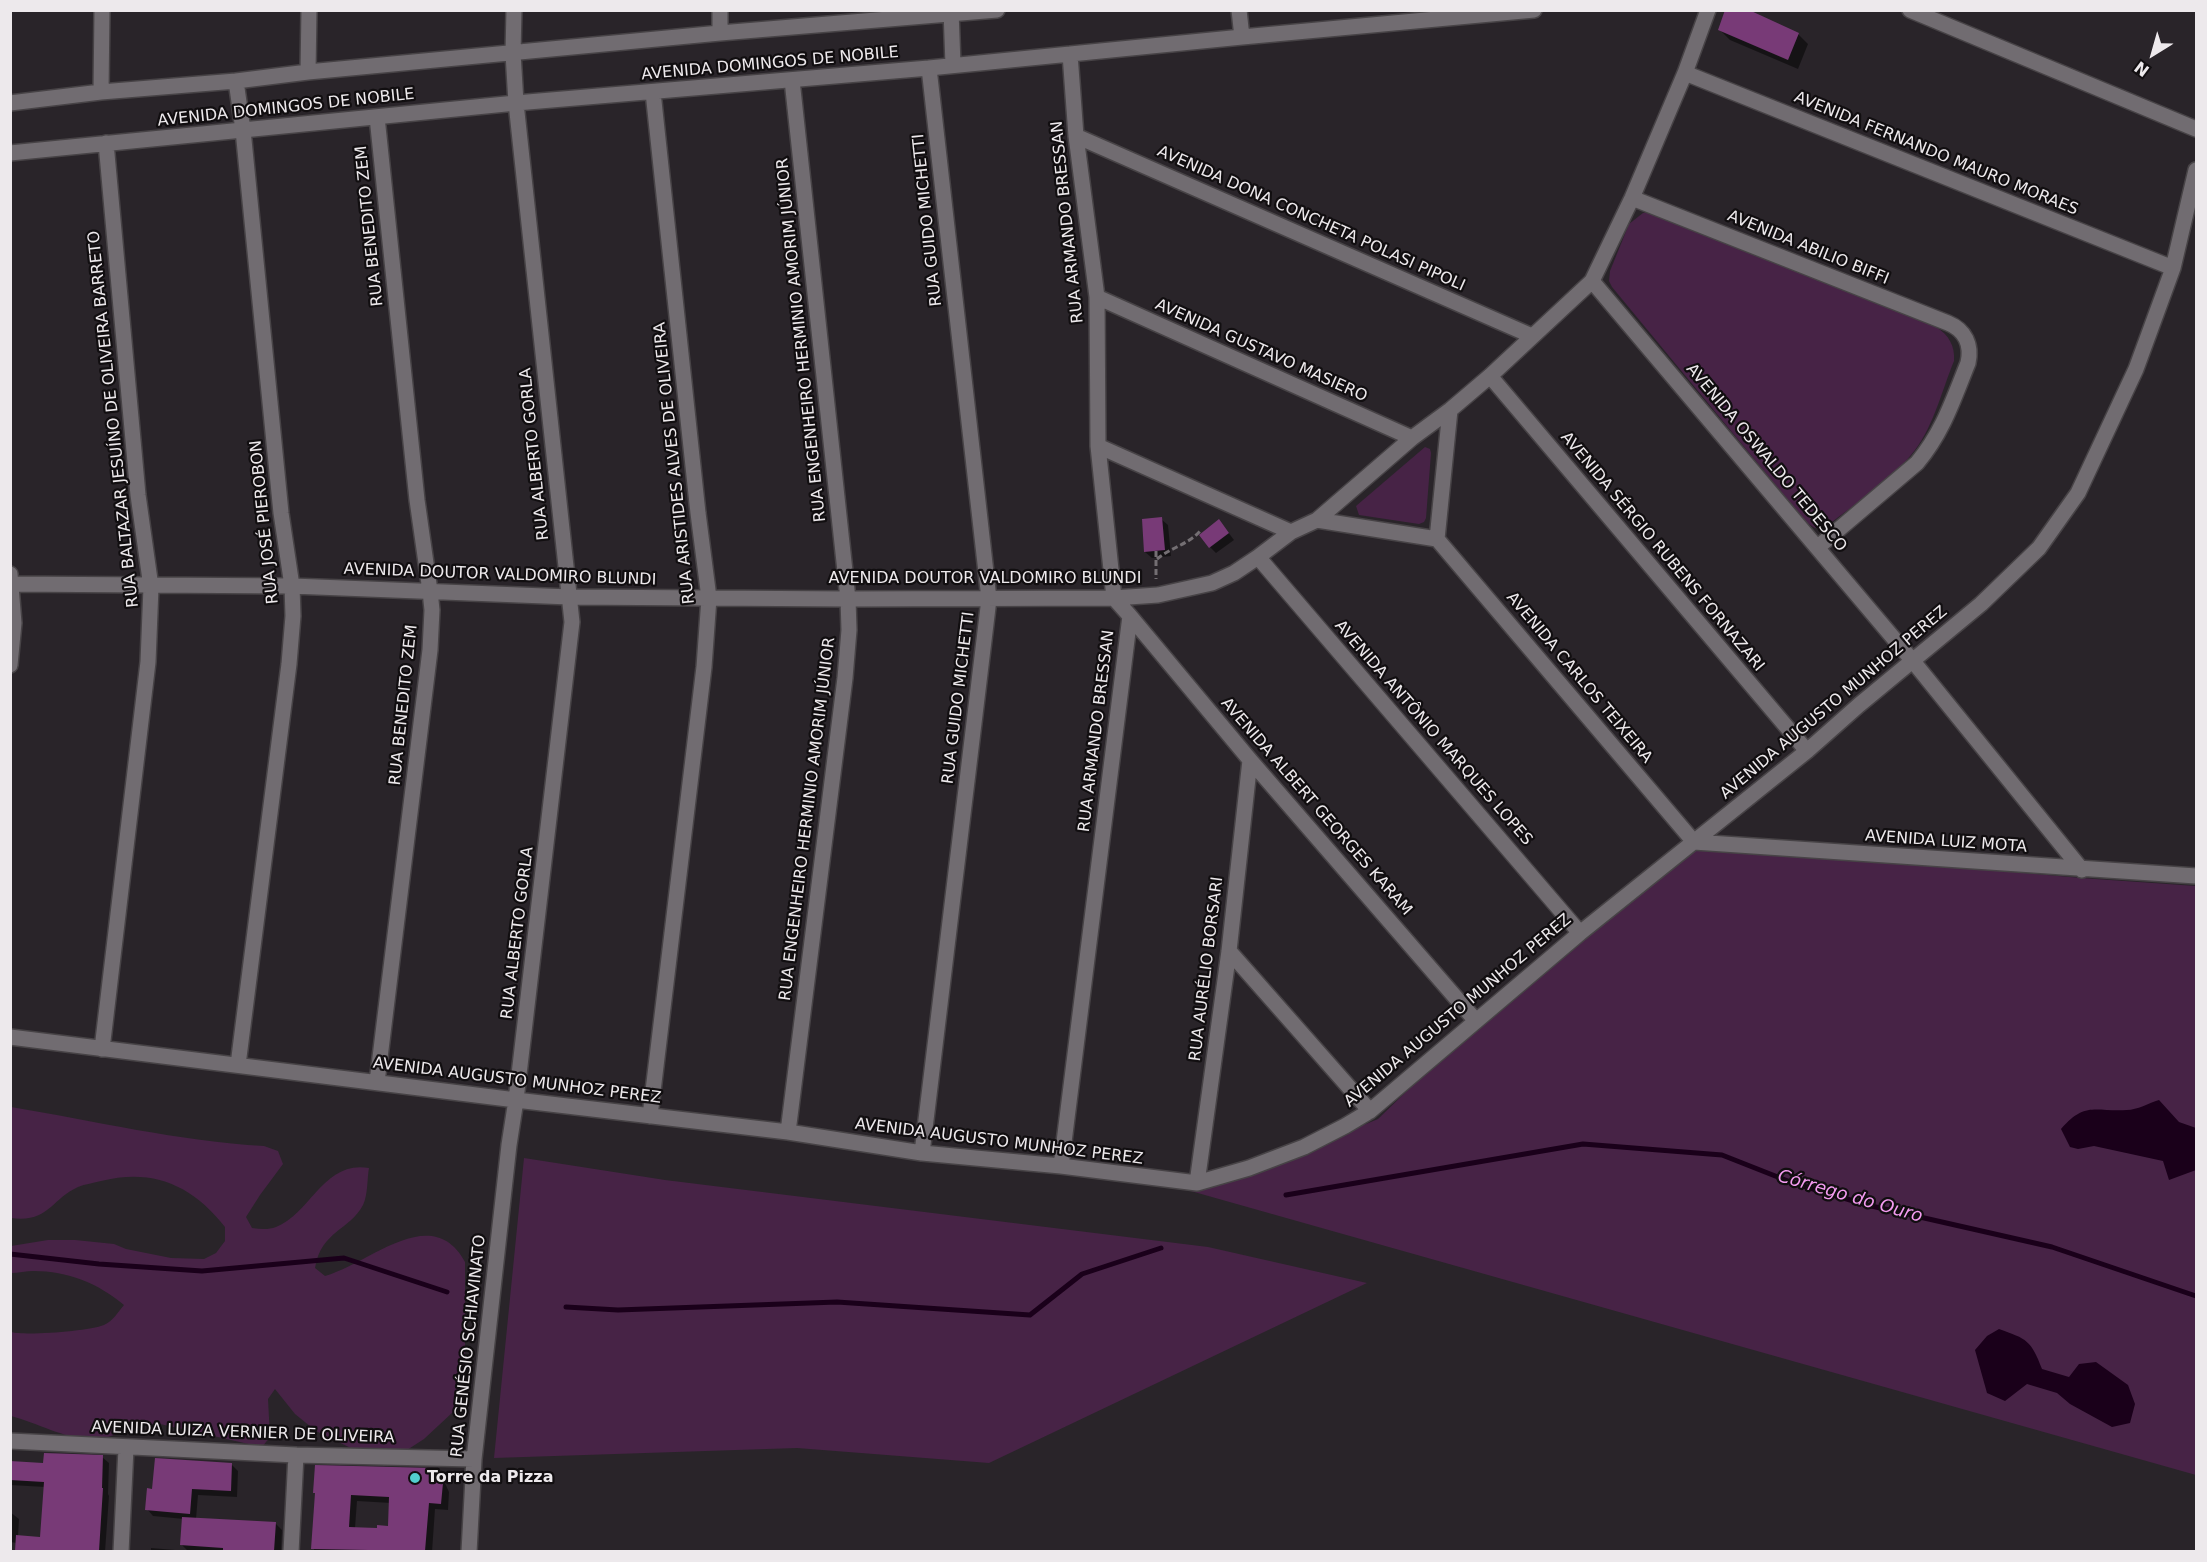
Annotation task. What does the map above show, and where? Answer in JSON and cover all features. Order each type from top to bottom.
[{"type":"street","points":[[101,92],[102,10]]},
{"type":"street","points":[[308,72],[309,10]]},
{"type":"street","name":"RUA ALBERTO GORLA","points":[[509,1146],[572,622],[516,103],[513,53],[514,10]]},
{"type":"street","points":[[720,10],[720,33]]},
{"type":"street","name":"AVENIDA DOMINGOS DE NOBILE","points":[[10,103],[101,92],[236,81],[308,72],[720,33],[997,10]]},
{"type":"street","points":[[1239,10],[1242,37]]},
{"type":"street","name":"AVENIDA DOMINGOS DE NOBILE","points":[[10,153],[516,103],[929,68],[1534,10]]},
{"type":"street","name":"AVENIDA DOUTOR VALDOMIRO BLUNDI","points":[[11,581],[151,587],[292,586],[570,597],[848,599],[1114,598],[1158,595],[1212,583],[1234,573],[1291,532],[1317,520],[1412,438],[1490,376],[1592,280],[1632,198],[1685,73],[1708,10]]},
{"type":"street","points":[[1910,10],[2196,129]]},
{"type":"street","points":[[951,13],[953,65]]},
{"type":"street","name":"RUA ARMANDO BRESSAN","points":[[1061,1166],[1130,616],[1114,598],[1098,446],[1096,297],[1076,136],[1070,54]]},
{"type":"street","name":"RUA GUIDO MICHETTI","points":[[922,1153],[989,599],[929,68]]},
{"type":"street","name":"AVENIDA FERNANDO MAURO MORAES","points":[[1685,73],[2173,268]]},
{"type":"street","name":"RUA ENGENHEIRO HERMINIO AMORIM JÚNIOR","points":[[788,1132],[845,678],[849,630],[848,599],[792,80]]},
{"type":"street","name":"RUA JOSÉ PIEROBON","points":[[236,81],[243,130],[281,513],[292,586],[293,616],[289,664],[238,1065]]},
{"type":"street","name":"RUA ARISTIDES ALVES DE OLIVEIRA","points":[[650,1116],[704,667],[709,598],[653,92]]},
{"type":"street","name":"RUA BENEDITO ZEM","points":[[376,1082],[430,650],[432,610],[417,500],[377,117]]},
{"type":"street","name":"AVENIDA DONA CONCHETA POLASI PIPOLI","points":[[1076,136],[1532,336]]},
{"type":"street","name":"RUA BALTAZAR JESUÍNO DE OLIVEIRA BARRETO","points":[[102,1048],[148,662],[151,587],[138,495],[106,143]]},
{"type":"street","name":"AVENIDA AUGUSTO MUNHOZ PEREZ","points":[[10,1037],[788,1132],[922,1153],[1061,1166],[1197,1183],[1249,1168],[1304,1147],[1370,1110],[1580,933],[1807,752],[1912,660],[1981,604],[2039,548],[2078,493],[2136,369],[2173,268],[2196,170]]},
{"type":"street","name":"AVENIDA ABILIO BIFFI","points":[[1632,198],[1953,325],[1966,339],[1970,353],[1968,363],[1940,431],[1929,448],[1917,463],[1818,547]]},
{"type":"street","name":"AVENIDA OSWALDO TEDESCO","points":[[1592,280],[1912,660],[2082,870]]},
{"type":"street","name":"AVENIDA GUSTAVO MASIERO","points":[[1096,297],[1412,438]]},
{"type":"street","name":"AVENIDA SÉRGIO RUBENS FORNAZARI","points":[[1490,376],[1807,752]]},
{"type":"street","points":[[1317,520],[1437,538],[1450,410]]},
{"type":"street","points":[[1098,446],[1291,532]]},
{"type":"street","name":"AVENIDA CARLOS TEIXEIRA","points":[[1437,538],[1694,842]]},
{"type":"street","name":"AVENIDA ANTÔNIO MARQUES LOPES","points":[[1258,557],[1580,933]]},
{"type":"street","points":[[10,665],[14,623],[11,581]]},
{"type":"street","name":"AVENIDA ALBERT GEORGES KARAM","points":[[1130,616],[1250,760],[1476,1021]]},
{"type":"street","name":"RUA AURÉLIO BORSARI","points":[[1197,1183],[1229,951],[1250,760]]},
{"type":"street","name":"AVENIDA LUIZ MOTA","points":[[1694,842],[2196,876]]},
{"type":"street","points":[[1229,951],[1370,1110]]},
{"type":"street","name":"RUA GENÉSIO SCHIAVINATO","points":[[469,1551],[474,1459],[509,1146]]},
{"type":"street","name":"AVENIDA LUIZA VERNIER DE OLIVEIRA","points":[[10,1441],[296,1455],[474,1459]]},
{"type":"street","points":[[121,1551],[126,1448]]},
{"type":"street","points":[[291,1551],[296,1455]]},
{"type":"path","points":[[1156,551],[1157,559],[1167,551],[1195,537],[1200,531],[1201,533]]},
{"type":"shaded area","points":[[1656,211],[1936,327],[1950,341],[1954,361],[1933,418],[1922,440],[1896,471],[1827,526],[1815,528],[1807,523],[1612,287],[1609,281],[1610,271],[1629,224],[1643,213]]},
{"type":"shaded area","points":[[1425,447],[1430,449],[1431,453],[1424,522],[1419,524],[1359,515],[1356,506]]},
{"type":"shaded area","points":[[1695,844],[2196,886],[2196,1475],[1173,1186],[1223,1184],[1378,1119],[1478,1022]]},
{"type":"shaded area","points":[[2159,1100],[2179,1122],[2196,1128],[2196,1170],[2169,1180],[2163,1161],[2094,1146],[2078,1149],[2070,1147],[2061,1129],[2069,1120],[2084,1111],[2131,1110]]},
{"type":"shaded area","points":[[11,1107],[200,1140],[264,1146],[278,1151],[283,1164],[246,1217],[252,1228],[276,1227],[299,1211],[329,1179],[340,1172],[354,1168],[369,1168],[367,1192],[363,1205],[351,1220],[329,1238],[318,1256],[315,1268],[325,1276],[380,1250],[418,1236],[435,1237],[451,1245],[465,1262],[465,1364],[453,1412],[424,1439],[407,1450],[357,1451],[316,1431],[295,1414],[275,1389],[268,1399],[270,1437],[262,1447],[160,1424],[136,1427],[97,1440],[81,1439],[11,1416],[11,1332],[43,1333],[96,1327],[110,1321],[124,1305],[104,1290],[70,1276],[31,1271],[11,1273],[11,1246],[48,1240],[75,1240],[114,1244],[126,1249],[171,1258],[204,1259],[216,1253],[225,1241],[225,1227],[199,1200],[185,1191],[170,1183],[138,1177],[101,1181],[81,1186],[69,1192],[42,1214],[24,1219],[11,1218]]},
{"type":"shaded area","points":[[524,1158],[665,1180],[1208,1247],[1367,1283],[989,1463],[797,1448],[494,1458]]},
{"type":"shaded area","points":[[1999,1329],[2027,1342],[2035,1352],[2042,1369],[2069,1377],[2079,1364],[2096,1362],[2128,1385],[2135,1404],[2130,1423],[2112,1427],[2070,1404],[2057,1393],[2027,1384],[2005,1401],[1987,1393],[1975,1350],[1987,1336]]},
{"type":"building","points":[[1725,10],[1749,10],[1799,33],[1788,60],[1718,30]]},
{"type":"building","points":[[1162,517],[1165,550],[1144,552],[1142,519]]},
{"type":"building","points":[[1219,519],[1229,533],[1209,548],[1199,535]]},
{"type":"building","points":[[44,1453],[103,1455],[99,1551],[15,1551],[16,1535],[40,1537],[44,1482],[10,1480],[10,1461],[43,1463]]},
{"type":"building","points":[[155,1458],[232,1463],[231,1491],[192,1489],[190,1514],[145,1510],[147,1488],[152,1489]]},
{"type":"building","points":[[315,1465],[432,1468],[438,1472],[443,1483],[441,1504],[429,1503],[425,1551],[311,1549],[315,1493],[313,1493]],"holes":[[[351,1495],[389,1497],[388,1526],[349,1527]]]},
{"type":"building","points":[[182,1517],[276,1522],[274,1551],[223,1551],[223,1548],[180,1545]]},
{"type":"waterway","name":"Córrego do Ouro","points":[[1286,1195],[1583,1144],[1722,1155],[1793,1183],[1867,1205],[2052,1247],[2196,1296]]},
{"type":"waterway","points":[[566,1307],[618,1310],[837,1302],[1030,1315],[1082,1274],[1161,1248]]},
{"type":"waterway","points":[[10,1254],[99,1264],[202,1271],[344,1258],[447,1292]]},
{"type":"place","name":"Torre da Pizza","points":[[415,1478]]}]
